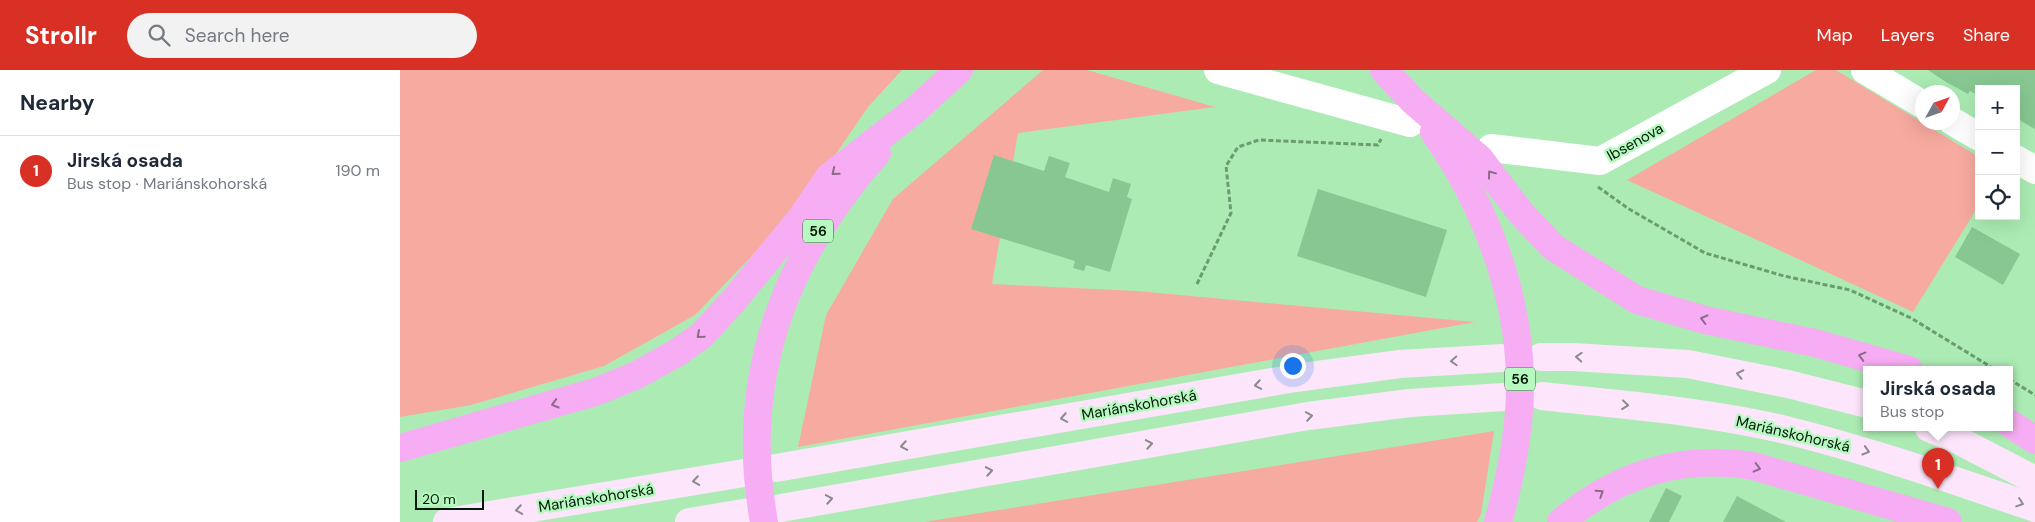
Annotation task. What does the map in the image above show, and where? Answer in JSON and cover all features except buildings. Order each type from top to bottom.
[{"type":"highway","name":"56","points":[[764,514],[758,487],[757,444],[762,375],[771,336],[784,298],[819,230],[864,167],[915,110],[946,70]]},
{"type":"highway","name":"56","points":[[915,110],[959,70]]},
{"type":"highway","name":"56","points":[[1384,70],[1404,114],[1454,160],[1486,225],[1503,275],[1515,327],[1520,379],[1518,428],[1508,483],[1498,522]]},
{"type":"highway","name":"56","points":[[1396,70],[1404,114]]},
{"type":"highway","points":[[400,448],[595,392],[637,375],[678,352],[702,335],[734,300],[802,217],[829,177],[915,110]]},
{"type":"highway","points":[[1404,114],[1479,158],[1521,213],[1553,247],[1637,300],[1705,320],[1815,343],[1895,366]]},
{"type":"highway","points":[[2013,426],[2035,440]]},
{"type":"highway","points":[[1561,522],[1608,488],[1627,480],[1693,462],[1728,462],[1753,466],[1948,522]]},
{"type":"main road","points":[[1541,357],[1573,357],[1688,364],[1788,384],[1863,403]]},
{"type":"main road","name":"Mariánskohorská","points":[[776,468],[1295,378],[1400,364],[1503,358]]},
{"type":"main road","points":[[689,522],[764,514],[1308,416],[1410,403],[1504,396]]},
{"type":"main road","name":"Mariánskohorská","points":[[1542,396],[1682,411],[1784,430],[1863,450],[2035,508]]},
{"type":"main road","points":[[1936,431],[1956,439],[2035,480]]},
{"type":"main road","name":"Mariánskohorská","points":[[447,522],[744,473]]},
{"type":"street","points":[[1218,70],[1404,114]]},
{"type":"street","name":"Ibsenova","points":[[1491,148],[1600,161],[1767,70]]},
{"type":"street","points":[[1865,70],[1915,100]]},
{"type":"street","points":[[1960,126],[1975,135]]},
{"type":"street","points":[[2020,161],[2035,170]]},
{"type":"street","points":[[400,440],[453,432]]},
{"type":"path","points":[[1197,284],[1231,213],[1226,166],[1238,147],[1259,140],[1378,145],[1404,114]]},
{"type":"path","points":[[1582,159],[1597,186],[1629,208],[1705,253],[1784,276],[1850,290],[1911,318],[1989,366]]},
{"type":"path","points":[[2013,381],[2035,395]]},
{"type":"shaded area","points":[[400,70],[902,70],[868,107],[801,205],[695,315],[604,366],[471,405],[400,417]]},
{"type":"shaded area","points":[[1043,70],[1087,70],[1215,107],[1018,133],[992,284],[1137,291],[1475,322],[798,447],[826,315],[893,199]]},
{"type":"shaded area","points":[[1816,70],[1836,70],[1915,118],[1915,130],[1935,130],[1975,155],[1975,211],[1913,312],[1627,180]]},
{"type":"shaded area","points":[[1494,431],[1481,514],[1477,522],[924,522]]},
{"type":"place","name":"Jirská osada","points":[[1938,489]]}]
